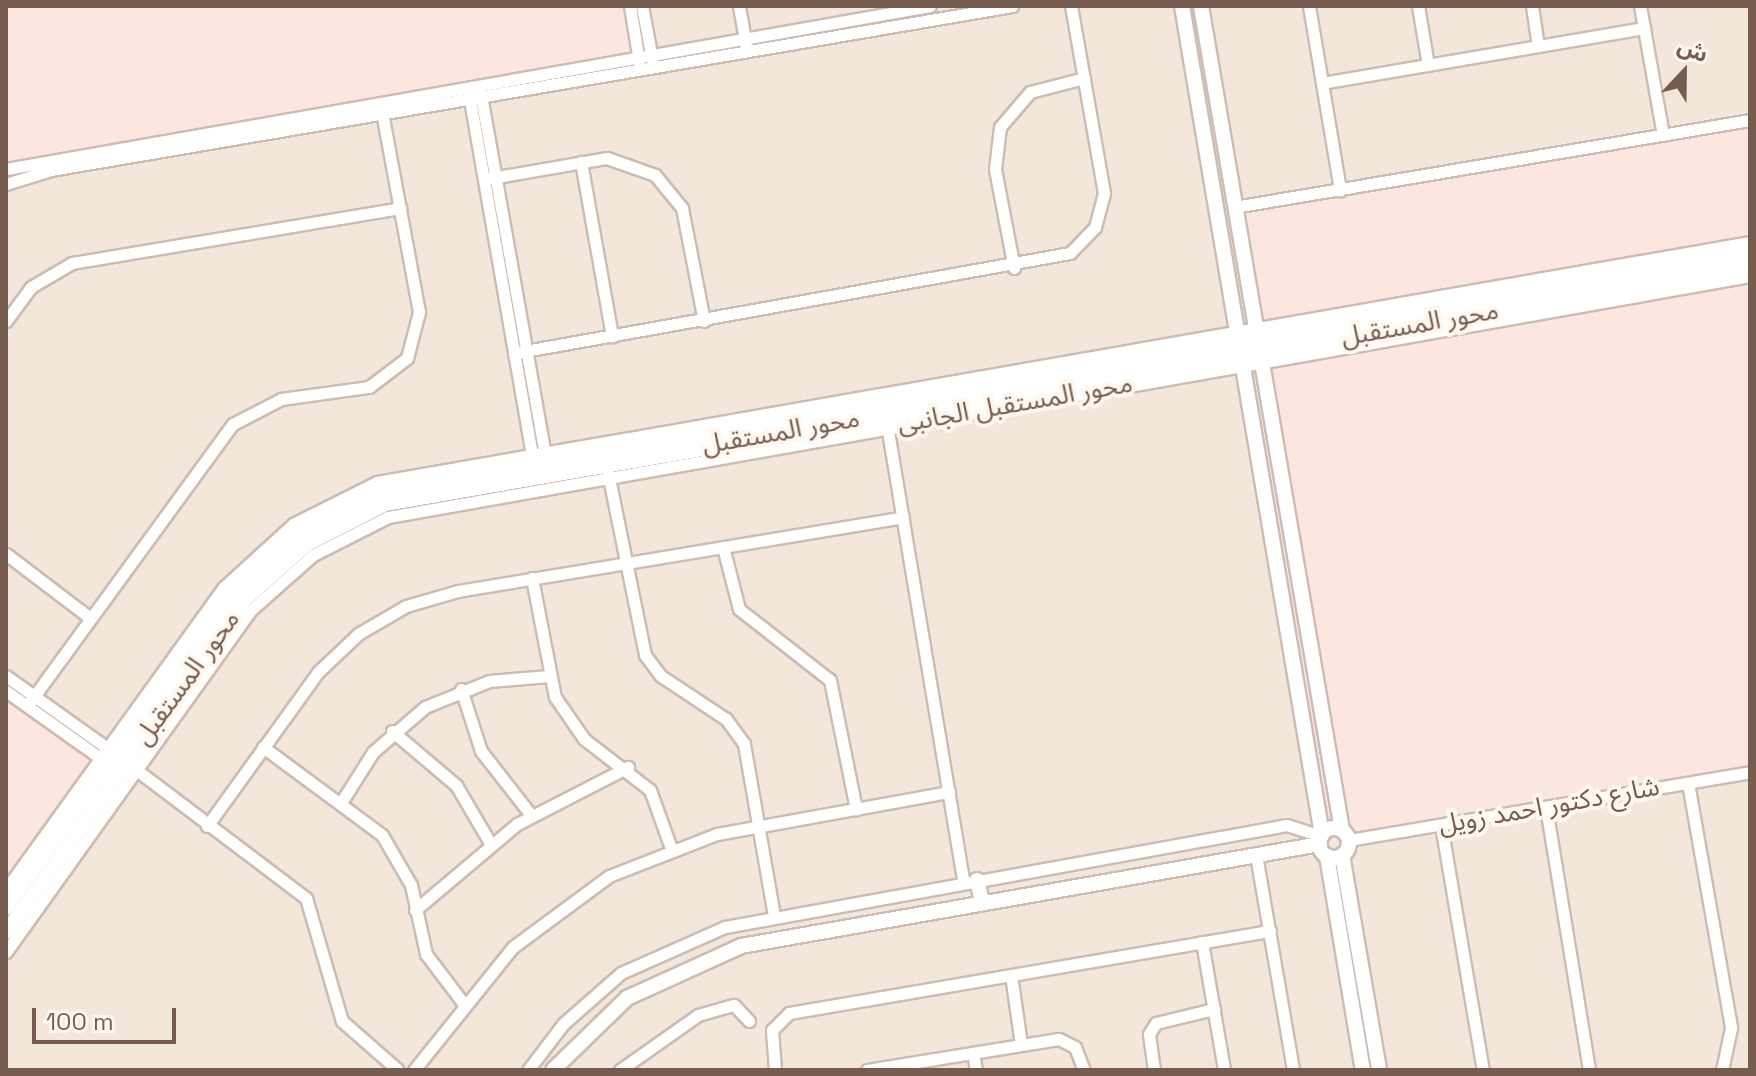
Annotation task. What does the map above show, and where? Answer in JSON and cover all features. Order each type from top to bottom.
[{"type":"street","points":[[630,6],[645,55]]},
{"type":"street","points":[[642,6],[647,68]]},
{"type":"street","points":[[739,6],[747,51]]},
{"type":"street","points":[[6,184],[51,170],[381,107],[473,85],[930,6]]},
{"type":"street","points":[[6,169],[381,107],[476,97],[1012,6]]},
{"type":"street","points":[[520,352],[1014,268],[1070,253],[1099,219],[1104,184],[1071,6]]},
{"type":"street","points":[[1182,6],[1240,347],[1311,714],[1345,835]]},
{"type":"street","points":[[1201,6],[1257,344],[1311,714],[1326,845],[1363,1070]]},
{"type":"street","points":[[1309,6],[1340,190]]},
{"type":"street","points":[[1418,6],[1428,65]]},
{"type":"street","points":[[1532,6],[1538,46]]},
{"type":"street","points":[[1640,6],[1663,135]]},
{"type":"street","points":[[1322,83],[1644,28]]},
{"type":"street","points":[[1014,268],[995,169],[1000,127],[1030,92],[1084,78]]},
{"type":"street","points":[[115,762],[224,587],[293,524],[399,475],[539,460],[473,85]]},
{"type":"street","points":[[30,701],[233,424],[281,399],[369,387],[407,358],[419,312],[381,107]]},
{"type":"street","points":[[1234,207],[1750,120]]},
{"type":"street","points":[[490,178],[581,162],[624,160],[668,186],[682,208],[704,321]]},
{"type":"street","points":[[581,162],[612,336]]},
{"type":"street","points":[[6,321],[31,287],[72,263],[400,208]]},
{"type":"street","name":"محور المستقبل الجانبى","points":[[115,762],[250,611],[313,555],[408,511],[568,474],[608,473],[887,425],[1240,347],[1750,242]]},
{"type":"street","name":"محور المستقبل","points":[[539,460],[568,474],[1750,253]]},
{"type":"street","name":"محور المستقبل","points":[[1257,344],[1750,267]]},
{"type":"street","name":"محور المستقبل الجانبى","points":[[1257,344],[1750,276]]},
{"type":"street","name":"محور المستقبل","points":[[6,932],[12,901],[115,762],[242,602],[307,544],[406,498],[539,460],[1240,347]]},
{"type":"street","points":[[887,425],[949,792],[971,882],[982,902]]},
{"type":"street","points":[[608,473],[645,655],[661,676],[737,730],[759,826],[774,916]]},
{"type":"street","points":[[207,826],[324,665],[374,623],[441,595],[903,517]]},
{"type":"street","points":[[723,547],[739,609],[830,680],[856,809]]},
{"type":"street","points":[[6,554],[90,618]]},
{"type":"street","points":[[532,578],[549,676],[576,730],[628,767],[656,799],[671,848]]},
{"type":"street","points":[[6,676],[30,701],[308,901],[342,1021],[398,1070]]},
{"type":"street","points":[[342,801],[392,731],[461,689],[549,676]]},
{"type":"street","points":[[461,689],[481,751],[531,815]]},
{"type":"street","points":[[6,691],[30,701]]},
{"type":"street","points":[[392,731],[451,779],[490,843]]},
{"type":"street","points":[[263,747],[342,801],[391,847],[415,910],[431,965],[463,1003]]},
{"type":"street","name":"محور المستقبل","points":[[12,901],[53,875],[115,762]]},
{"type":"street","points":[[415,910],[490,843],[531,815],[628,767]]},
{"type":"street","name":"شارع دكتور احمد زويل","points":[[1345,835],[1441,825],[1750,772]]},
{"type":"street","points":[[1688,783],[1731,1028],[1722,1070]]},
{"type":"street","points":[[414,1070],[463,1003],[556,910],[671,848],[759,826],[949,792]]},
{"type":"street","points":[[1546,807],[1589,1070]]},
{"type":"street","points":[[528,1070],[563,1024],[621,973],[704,933],[774,916],[1287,825],[1326,845],[1379,1070]]},
{"type":"street","points":[[1441,825],[1483,1070]]},
{"type":"street","points":[[553,1070],[620,1004],[701,959],[764,940],[1326,845],[1345,835]]},
{"type":"street","points":[[1326,845],[1345,835]]},
{"type":"street","points":[[1256,855],[1293,1070]]},
{"type":"street","points":[[6,952],[53,875]]},
{"type":"street","points":[[775,1070],[772,1030],[789,1013],[1270,931]]},
{"type":"street","points":[[1202,942],[1224,1070]]},
{"type":"street","points":[[1011,975],[1021,1044]]},
{"type":"street","points":[[620,1070],[698,1015],[734,1005],[749,1021]]},
{"type":"street","points":[[1154,1070],[1149,1034],[1156,1023],[1214,1009]]},
{"type":"street","points":[[867,1070],[1021,1044],[1068,1042],[1084,1070]]},
{"type":"street","points":[[973,1053],[976,1070]]},
{"type":"shaded area","points":[[6,6],[1750,6],[1750,1070],[6,1070]]},
{"type":"shaded area","points":[[6,6],[635,6],[645,63],[6,176]]},
{"type":"shaded area","points":[[1750,111],[1750,767],[1332,842],[1224,202]]},
{"type":"shaded area","points":[[6,683],[118,761],[6,897]]}]
